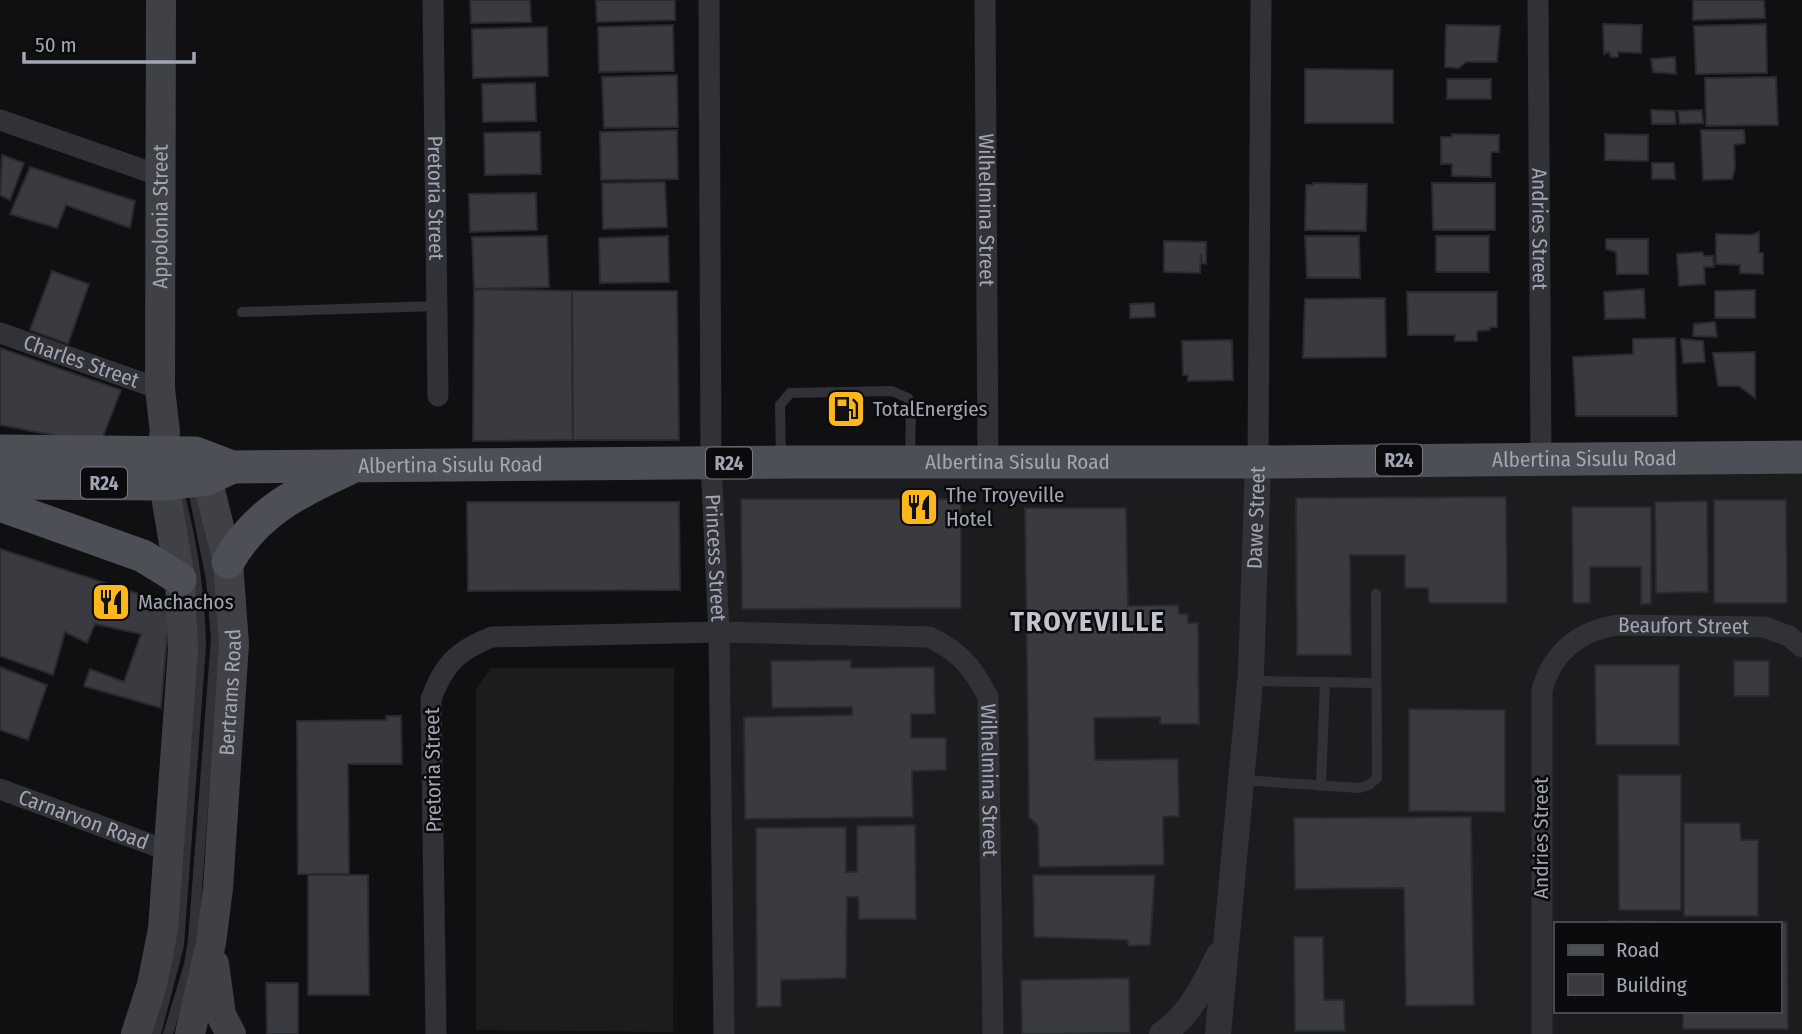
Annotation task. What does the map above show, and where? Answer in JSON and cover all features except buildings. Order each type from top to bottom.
[{"type":"main road","name":"Appolonia Street","points":[[161,0],[160,389],[183,464]]},
{"type":"main road","name":"Albertina Sisulu Road","points":[[0,451],[183,464],[356,465],[1802,457]]},
{"type":"main road","name":"Albertina Sisulu Road","points":[[0,484],[183,464]]},
{"type":"main road","name":"Bertrams Road","points":[[183,464],[228,562],[234,643],[218,888],[211,943],[190,1034]]},
{"type":"main road","points":[[136,1034],[158,959],[163,929],[183,650],[180,579],[183,464]]},
{"type":"main road","points":[[228,562],[247,531],[275,508],[356,465]]},
{"type":"main road","points":[[0,505],[143,556],[180,579]]},
{"type":"main road","points":[[211,943],[221,1015],[231,1034]]},
{"type":"street","name":"Pretoria Street","points":[[433,0],[439,396]]},
{"type":"street","name":"Princess Street","points":[[709,0],[711,463],[719,632],[724,1034]]},
{"type":"street","name":"Wilhelmina Street","points":[[985,0],[988,461]]},
{"type":"street","name":"Dawe Street","points":[[1218,1034],[1250,681],[1258,462],[1261,0]]},
{"type":"street","name":"Andries Street","points":[[1538,0],[1541,459]]},
{"type":"street","points":[[0,120],[161,176]]},
{"type":"street","name":"Charles Street","points":[[0,333],[160,389]]},
{"type":"street","name":"Beaufort Street","points":[[1566,649],[1585,634],[1617,625],[1765,627],[1789,636],[1802,647]]},
{"type":"street","name":"Pretoria Street","points":[[436,1034],[431,699],[442,672],[455,657],[472,645],[492,637],[719,632]]},
{"type":"street","name":"Wilhelmina Street","points":[[719,632],[929,637],[964,659],[978,678],[988,697],[993,1034]]},
{"type":"street","name":"Andries Street","points":[[1542,1034],[1542,691],[1546,677],[1566,649]]},
{"type":"street","name":"Carnarvon Road","points":[[0,789],[169,851]]},
{"type":"street","points":[[1162,1034],[1174,1026],[1190,1007],[1207,982],[1226,940]]},
{"type":"lane","points":[[242,312],[437,306]]},
{"type":"lane","points":[[781,463],[780,405],[790,393],[892,391],[908,398],[911,406],[910,463]]},
{"type":"lane","points":[[156,1034],[179,945],[201,646],[200,600],[183,464]]},
{"type":"lane","points":[[168,1034],[189,965],[193,940],[215,659],[215,610],[211,579],[183,464]]},
{"type":"lane","points":[[1241,780],[1359,789],[1370,785],[1377,778],[1376,593]]},
{"type":"lane","points":[[1250,681],[1376,683]]},
{"type":"lane","points":[[1321,786],[1325,682]]},
{"type":"shaded area","points":[[711,463],[1802,466],[1802,1034],[723,1034]]},
{"type":"shaded area","points":[[491,668],[674,668],[673,1032],[476,1030],[476,689]]},
{"type":"place","name":"TotalEnergies","points":[[846,409]]},
{"type":"place","name":"The Troyeville Hotel","points":[[919,507]]},
{"type":"place","name":"Machachos","points":[[111,602]]},
{"type":"district","name":"TROYEVILLE","points":[[1088,621]]}]
